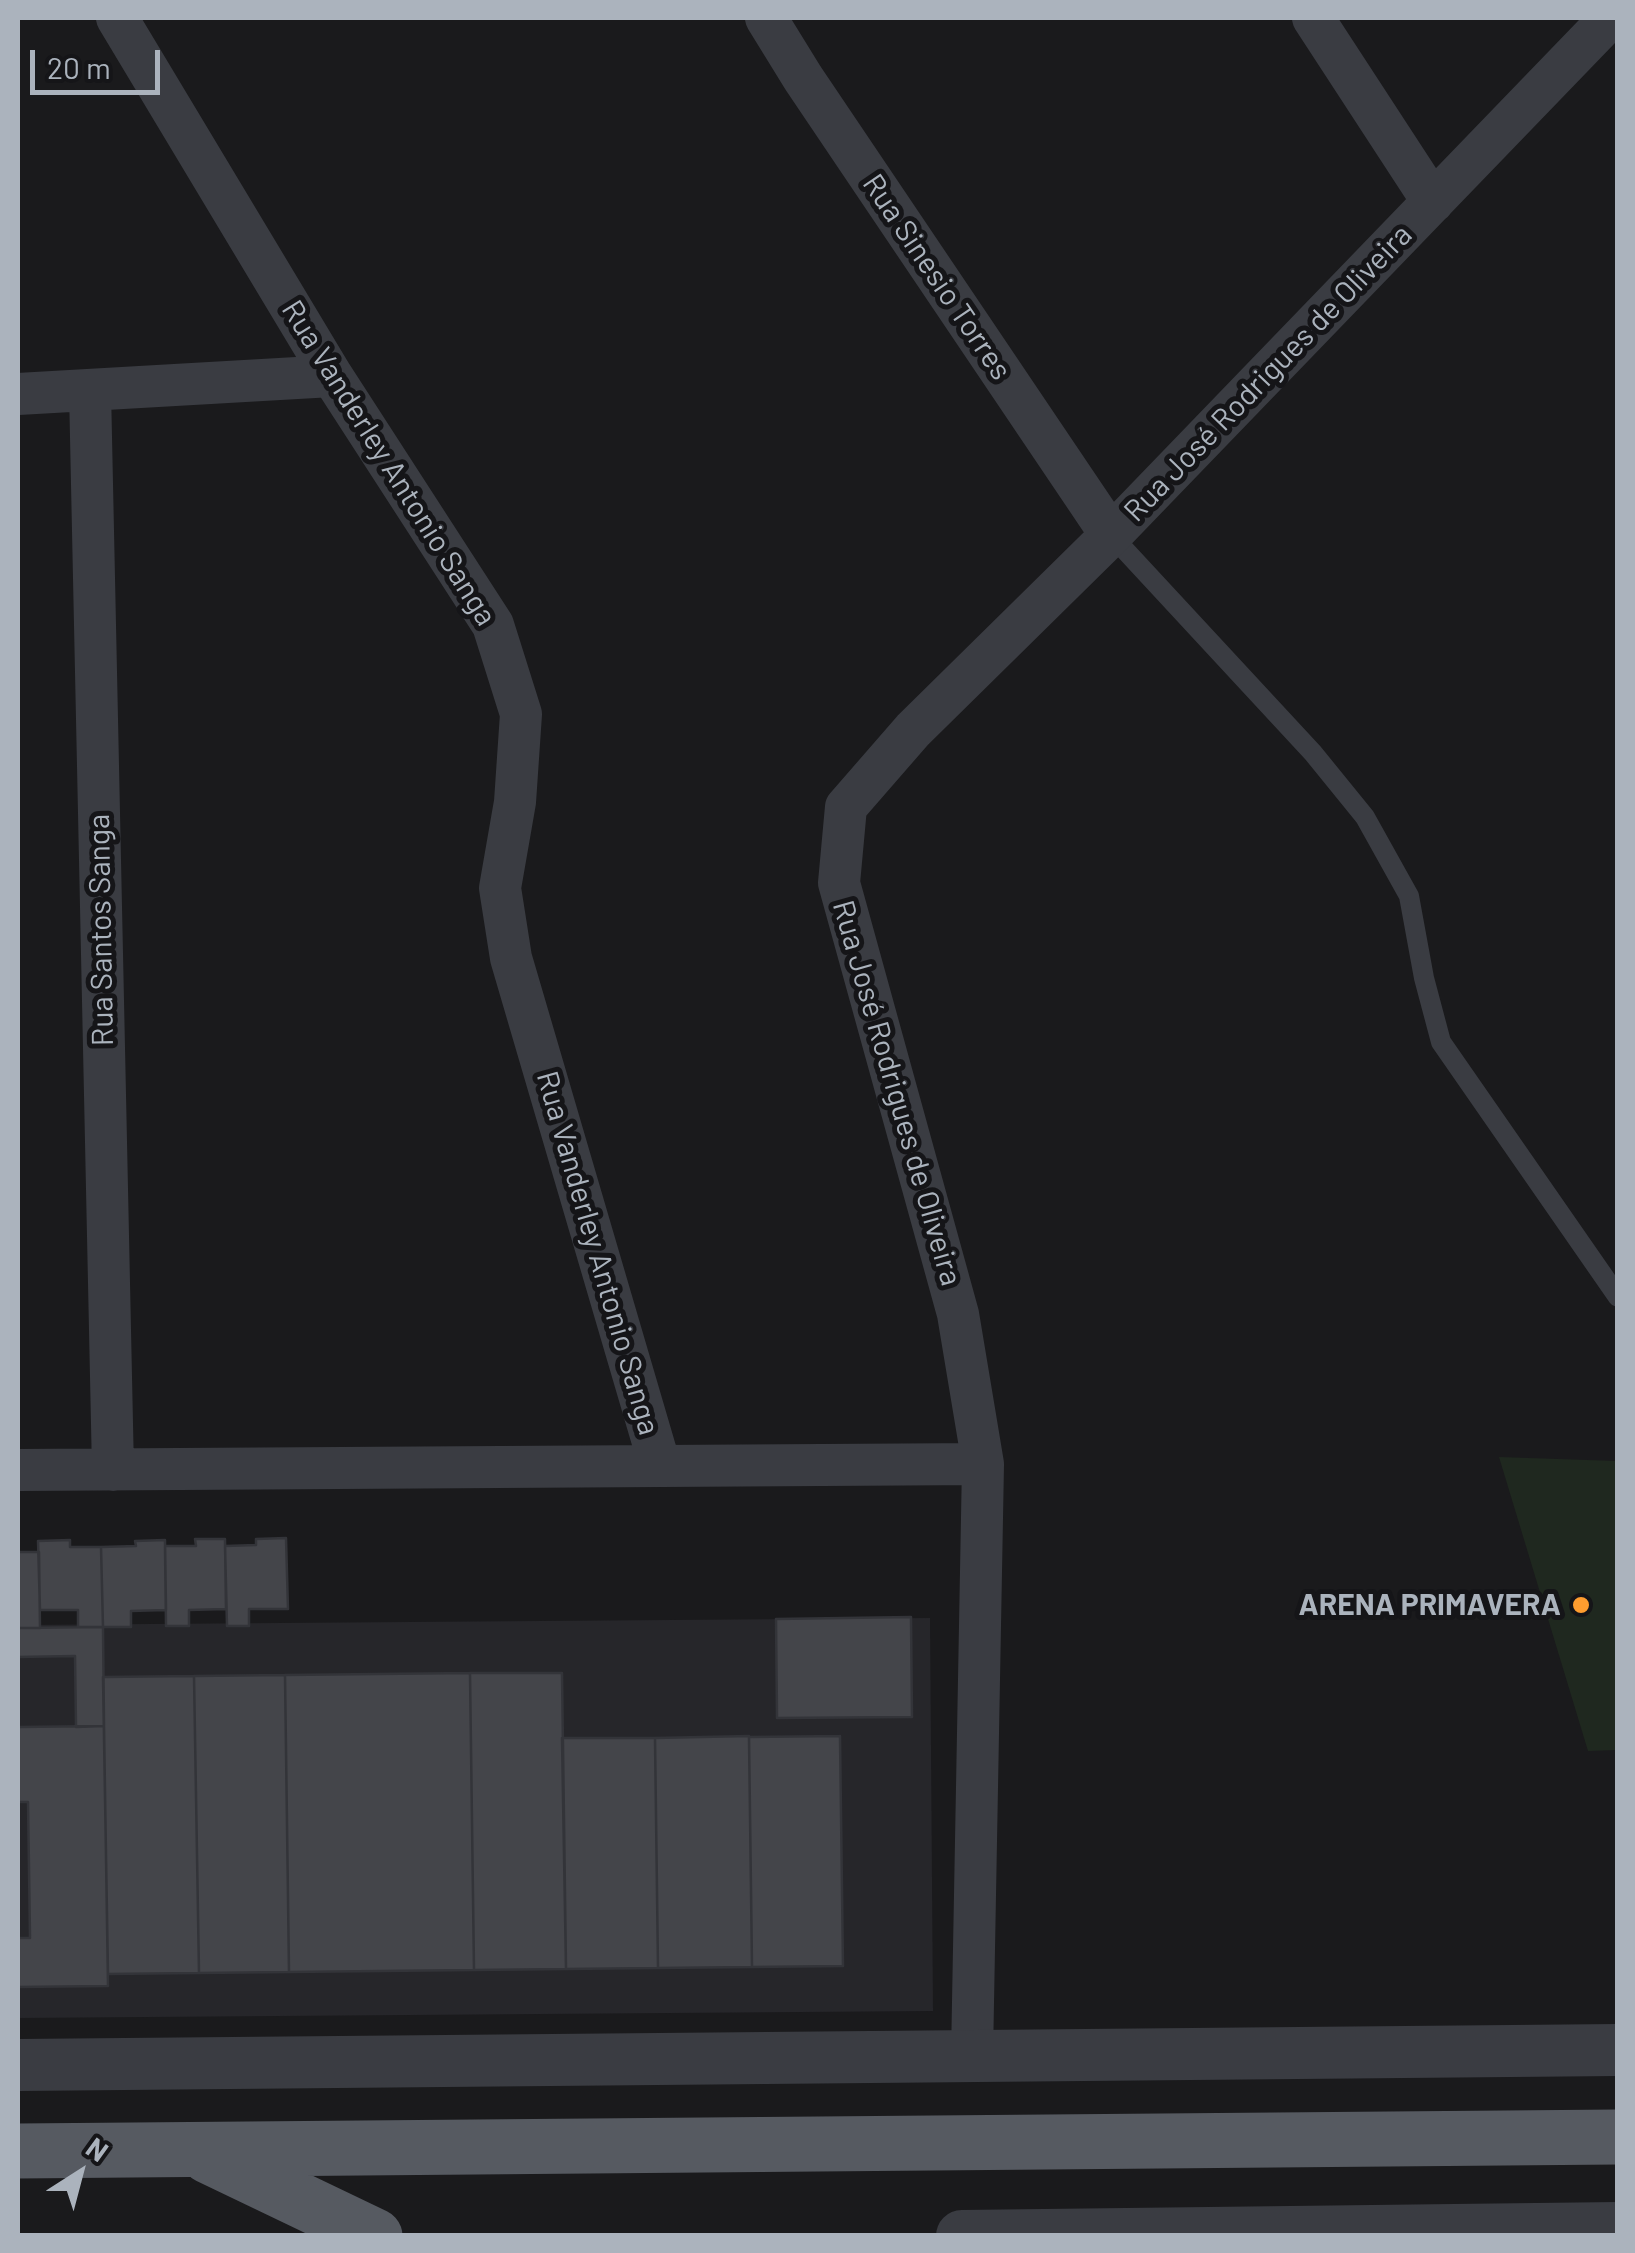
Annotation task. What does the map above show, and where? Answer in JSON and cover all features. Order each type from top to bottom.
[{"type":"main road","points":[[18,2151],[1618,2137]]},
{"type":"main road","points":[[192,2149],[309,2201],[375,2236]]},
{"type":"street","name":"Rua Vanderley Antonio Sanga","points":[[117,18],[332,376],[493,625],[521,714],[515,802],[500,888],[511,958],[660,1466]]},
{"type":"street","name":"Rua Sinesio Torres","points":[[766,18],[1110,535]]},
{"type":"street","points":[[1313,18],[1432,202]]},
{"type":"street","name":"Rua José Rodrigues de Oliveira","points":[[972,2056],[983,1464],[958,1314],[839,883],[846,807],[913,730],[1110,535],[1610,18]]},
{"type":"street","points":[[18,394],[332,376]]},
{"type":"street","name":"Rua Santos Sanga","points":[[90,390],[113,1470]]},
{"type":"street","points":[[18,1470],[983,1464]]},
{"type":"street","points":[[18,2065],[1618,2050]]},
{"type":"street","points":[[962,2236],[1618,2228]]},
{"type":"lane","points":[[1110,535],[1312,753],[1365,817],[1410,896],[1440,1042],[1618,1297]]},
{"type":"shaded area","name":"ARENA PRIMAVERA","points":[[1499,1457],[1617,1461],[1617,1750],[1588,1751]]},
{"type":"shaded area","points":[[930,1618],[933,2011],[18,2018],[18,1625]]},
{"type":"building","points":[[286,1538],[288,1609],[249,1609],[249,1626],[227,1626],[225,1546],[256,1545],[256,1539]]},
{"type":"building","points":[[195,1539],[225,1539],[226,1609],[189,1610],[189,1626],[166,1626],[165,1546],[196,1546]]},
{"type":"building","points":[[70,1540],[70,1547],[101,1547],[103,1627],[78,1627],[78,1610],[40,1610],[38,1541]]},
{"type":"building","points":[[165,1540],[166,1610],[131,1611],[131,1627],[103,1627],[101,1547]]},
{"type":"building","points":[[18,1552],[39,1552],[40,1628],[18,1628]]},
{"type":"building","points":[[911,1617],[912,1717],[777,1718],[776,1619]]},
{"type":"building","points":[[103,1627],[104,1726],[76,1727],[75,1656],[18,1657],[18,1628]]},
{"type":"building","points":[[470,1673],[474,1970],[289,1972],[285,1675]]},
{"type":"building","points":[[470,1673],[562,1673],[566,1969],[474,1970]]},
{"type":"building","points":[[285,1675],[289,1972],[199,1973],[194,1676]]},
{"type":"building","points":[[194,1676],[199,1973],[108,1974],[103,1677]]},
{"type":"building","points":[[104,1726],[108,1986],[18,1987],[18,1938],[30,1938],[28,1802],[18,1802],[18,1727]]},
{"type":"building","points":[[749,1736],[752,1967],[658,1968],[655,1738]]},
{"type":"building","points":[[840,1736],[843,1966],[752,1967],[749,1737]]},
{"type":"building","points":[[562,1738],[655,1738],[658,1968],[566,1969]]},
{"type":"place","name":"ARENA PRIMAVERA","points":[[1581,1605]]}]
